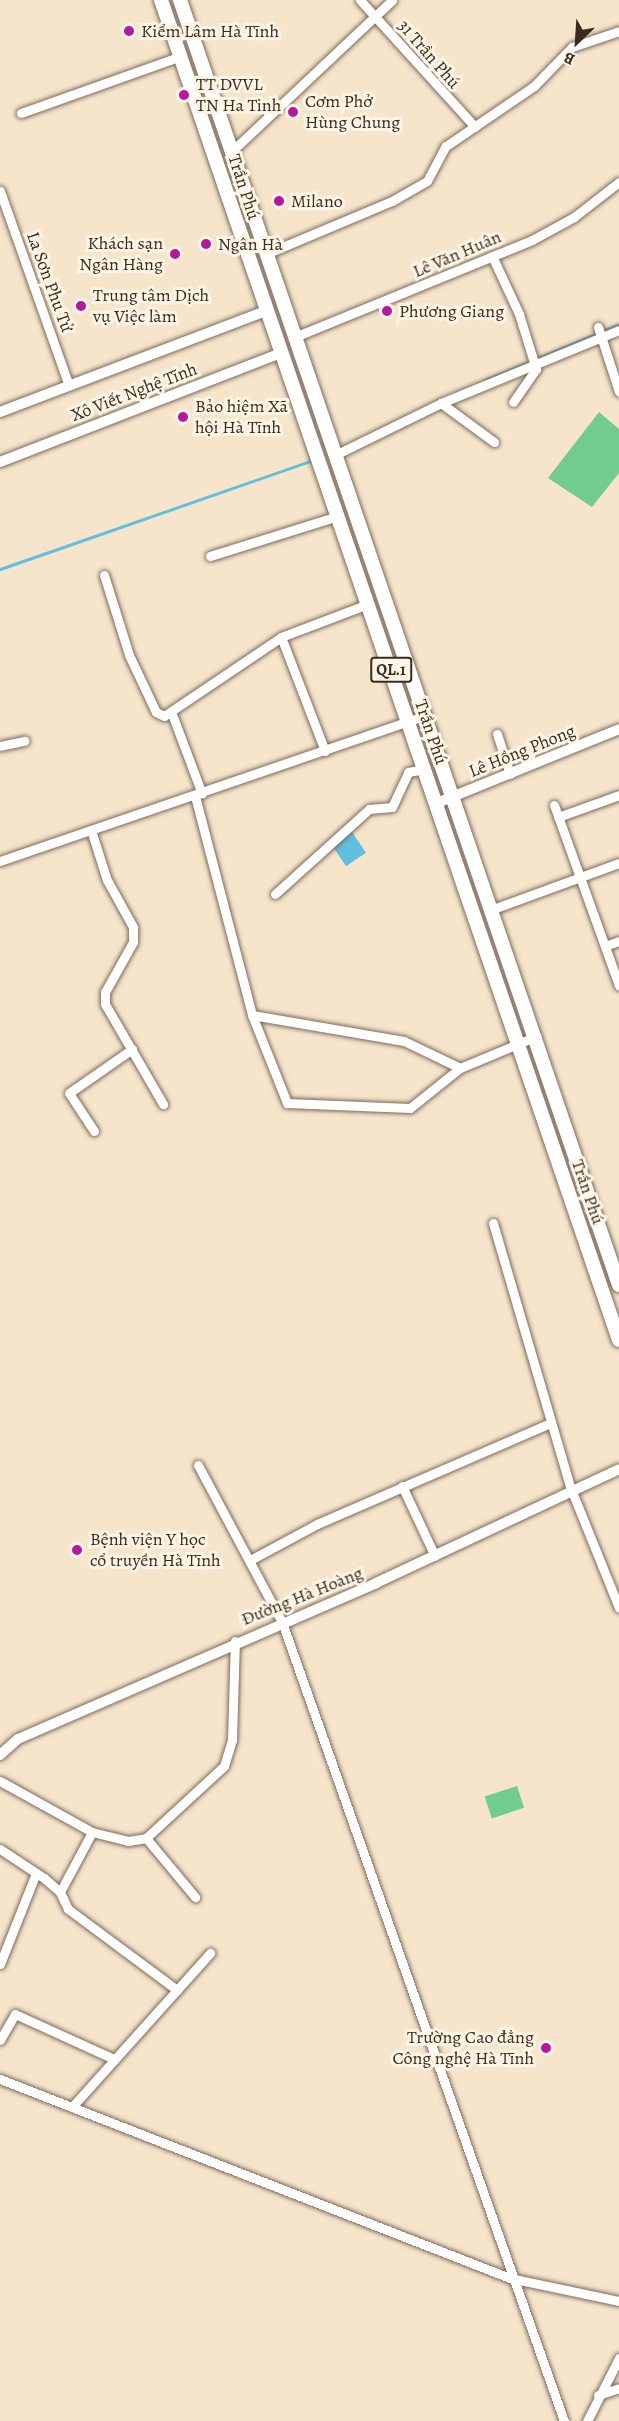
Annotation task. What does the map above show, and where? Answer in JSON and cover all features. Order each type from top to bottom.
[{"type":"main road","name":"Trần Phú","points":[[161,0],[619,1340]]},
{"type":"main road","name":"Trần Phú","points":[[180,0],[537,1036],[619,1285]]},
{"type":"street","name":"31 Trần Phú","points":[[360,0],[475,127]]},
{"type":"street","points":[[232,151],[392,0]]},
{"type":"street","points":[[268,254],[400,198],[427,181],[439,154],[534,86],[572,47],[619,31]]},
{"type":"street","points":[[21,113],[181,56]]},
{"type":"street","name":"Lê Văn Huân","points":[[297,336],[492,256],[566,222],[619,182]]},
{"type":"street","name":"La Sơn Phu Tử","points":[[0,191],[3,211],[68,383]]},
{"type":"street","points":[[492,256],[534,359],[534,375],[513,402]]},
{"type":"street","name":"Xô Viết Nghệ Tĩnh","points":[[0,412],[68,383],[266,311]]},
{"type":"street","points":[[598,327],[619,392]]},
{"type":"street","points":[[337,454],[534,359],[619,330]]},
{"type":"street","name":"Xô Viết Nghệ Tĩnh","points":[[0,462],[281,353]]},
{"type":"street","points":[[441,403],[494,442]]},
{"type":"street","points":[[210,556],[338,516]]},
{"type":"street","points":[[104,575],[148,698],[156,712],[172,714],[281,637],[368,604]]},
{"type":"street","points":[[281,637],[325,751]]},
{"type":"street","points":[[172,714],[199,795],[252,1014],[287,1103],[410,1108],[460,1068],[537,1036]]},
{"type":"street","points":[[0,861],[199,795],[426,715]]},
{"type":"street","name":"Lê Hồng Phong","points":[[437,803],[619,729]]},
{"type":"street","points":[[497,734],[510,774]]},
{"type":"street","points":[[0,746],[24,741]]},
{"type":"street","points":[[275,894],[369,809],[392,807],[408,772],[425,769]]},
{"type":"street","points":[[558,817],[619,795]]},
{"type":"street","points":[[555,805],[619,986]]},
{"type":"street","points":[[91,830],[107,880],[133,927],[133,942],[105,998],[163,1104]]},
{"type":"street","points":[[493,909],[619,862]]},
{"type":"street","points":[[605,946],[619,941]]},
{"type":"street","points":[[252,1014],[404,1041],[460,1068]]},
{"type":"street","points":[[94,1131],[69,1093],[132,1049]]},
{"type":"street","points":[[493,1223],[571,1489],[619,1608]]},
{"type":"street","points":[[252,1559],[402,1486],[550,1423]]},
{"type":"street","points":[[198,1465],[222,1515],[252,1559],[282,1622],[518,2280],[564,2421]]},
{"type":"street","name":"Đường Hà Hoàng","points":[[0,1755],[18,1739],[235,1641],[435,1556],[571,1489],[619,1469]]},
{"type":"street","points":[[402,1486],[435,1556]]},
{"type":"street","points":[[0,1781],[92,1832],[128,1841],[146,1838],[224,1766],[232,1740],[235,1641]]},
{"type":"street","points":[[60,1892],[92,1832]]},
{"type":"street","points":[[146,1838],[195,1897]]},
{"type":"street","points":[[0,1850],[36,1873],[60,1892],[68,1909],[177,1990]]},
{"type":"street","points":[[0,1964],[36,1873]]},
{"type":"street","points":[[72,2107],[210,1953]]},
{"type":"street","points":[[0,2040],[15,2014],[114,2059]]},
{"type":"street","points":[[0,2079],[518,2280],[619,2301]]},
{"type":"street","points":[[586,2421],[619,2358]]},
{"type":"street","points":[[598,2395],[619,2388]]},
{"type":"green space","points":[[599,412],[619,429],[619,473],[592,507],[548,478]]},
{"type":"green space","points":[[517,1786],[524,1808],[492,1818],[485,1797]]},
{"type":"water","points":[[352,832],[366,853],[346,866],[332,845]]},
{"type":"waterway","points":[[485,380],[619,324]]},
{"type":"waterway","points":[[0,569],[315,459]]},
{"type":"place","name":"Kiểm Lâm Hà Tĩnh","points":[[129,31]]},
{"type":"place","name":"TT DVVL TN Ha Tinh","points":[[184,95]]},
{"type":"place","name":"Cơm Phở Hùng Chung","points":[[293,112]]},
{"type":"place","name":"Milano","points":[[279,201]]},
{"type":"place","name":"Ngân Hà","points":[[206,244]]},
{"type":"place","name":"Khách sạn Ngân Hàng","points":[[175,254]]},
{"type":"place","name":"Trung tâm Dịch vụ Việc làm","points":[[81,306]]},
{"type":"place","name":"Phương Giang","points":[[387,311]]},
{"type":"place","name":"Bảo hiệm Xã hội Hà Tĩnh","points":[[183,417]]},
{"type":"place","name":"Bệnh viện Y học cổ truyền Hà Tĩnh","points":[[77,1550]]},
{"type":"place","name":"Trường Cao đẳng Công nghệ Hà Tĩnh","points":[[546,2048]]}]
